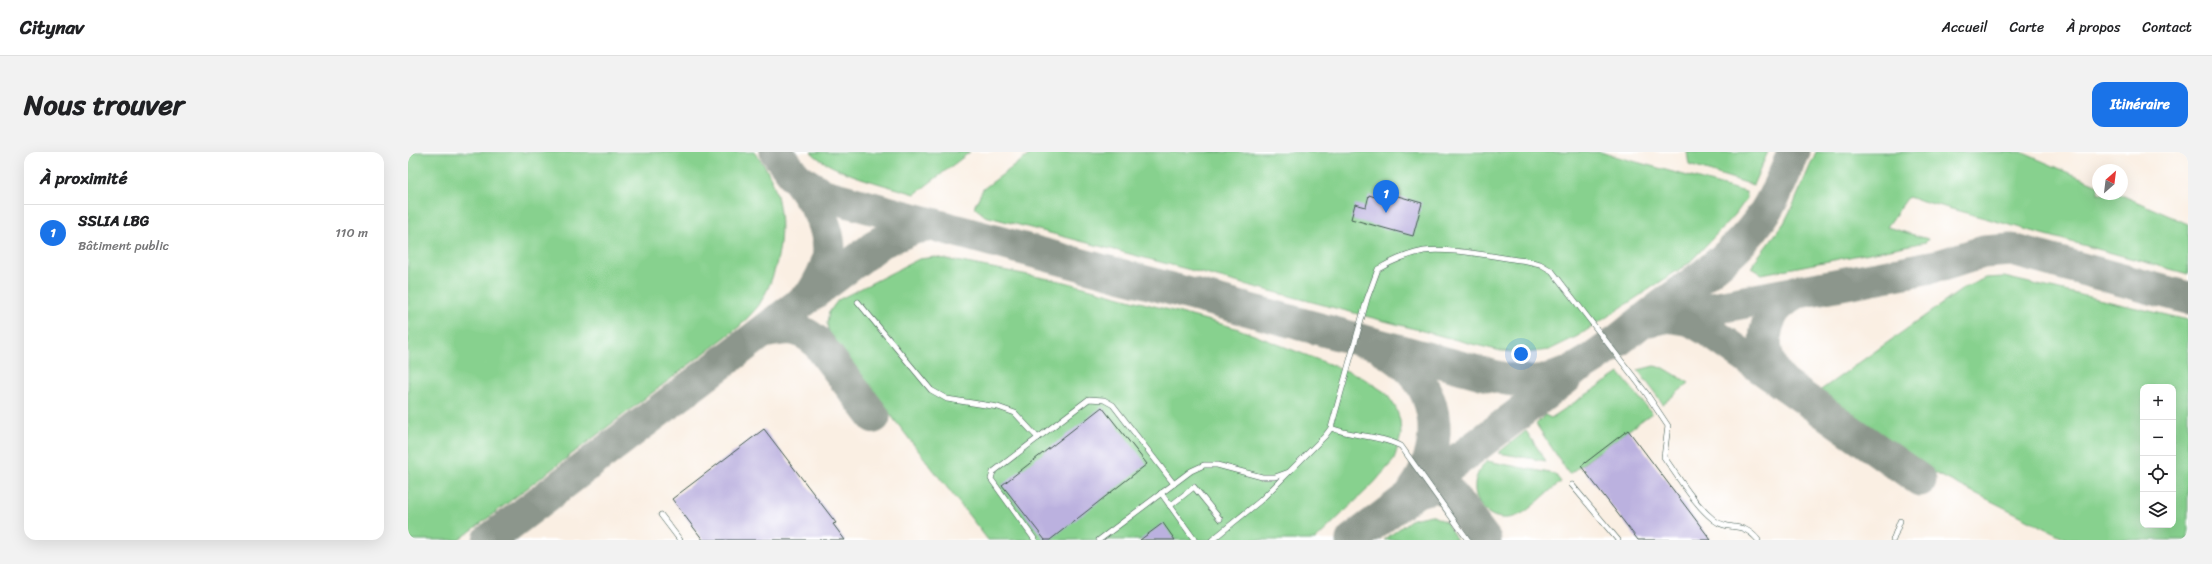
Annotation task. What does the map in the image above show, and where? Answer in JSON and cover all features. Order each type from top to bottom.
[{"type":"lane","points":[[1212,540],[1260,501],[1331,428],[1367,299],[1378,269],[1423,251],[1439,250],[1540,264],[1552,271],[1646,393],[1668,426],[1664,457],[1702,509],[1716,521],[1742,527],[1758,540]]},
{"type":"lane","points":[[858,302],[931,390],[948,399],[998,407],[1015,413],[1038,438]]},
{"type":"lane","points":[[1035,540],[991,479],[993,472],[1089,399],[1104,400],[1113,405],[1174,484]]},
{"type":"lane","points":[[1331,428],[1344,434],[1394,442],[1401,446],[1468,540]]},
{"type":"lane","points":[[1099,540],[1174,484],[1204,465],[1218,465],[1262,477],[1275,477],[1289,472]]},
{"type":"lane","points":[[1572,485],[1618,540]]},
{"type":"lane","points":[[1170,506],[1194,487],[1220,520]]},
{"type":"lane","points":[[1161,494],[1194,539]]},
{"type":"lane","points":[[661,515],[680,540]]},
{"type":"lane","points":[[1893,540],[1900,521]]},
{"type":"green space","points":[[408,152],[754,152],[768,172],[775,188],[779,204],[781,222],[780,239],[778,257],[773,274],[759,305],[740,326],[459,540],[408,540]]},
{"type":"green space","points":[[811,152],[970,152],[915,194],[860,178],[845,172],[820,159]]},
{"type":"green space","points":[[1033,152],[1600,152],[1746,192],[1747,198],[1735,215],[1689,263],[1578,336],[1549,350],[1526,353],[1501,351],[1472,344],[985,216],[974,207],[983,189]]},
{"type":"green space","points":[[1687,152],[1768,152],[1753,185],[1689,165]]},
{"type":"green space","points":[[1816,152],[2021,152],[2092,182],[2092,200],[2128,200],[2128,198],[2188,224],[2188,274],[1908,197],[1887,227],[1928,239],[1926,242],[1762,274],[1752,268],[1754,262],[1784,223]]},
{"type":"green space","points":[[935,257],[1065,282],[1236,328],[1360,376],[1386,393],[1396,408],[1400,420],[1401,435],[1394,460],[1373,484],[1315,540],[988,540],[833,341],[828,329],[827,323],[829,312],[838,300],[919,259]]},
{"type":"green space","points":[[2004,277],[2188,320],[2188,540],[2069,540],[1925,468],[1818,392],[1964,288],[1985,278]]},
{"type":"green space","points":[[1654,366],[1664,368],[1689,383],[1663,404],[1638,370]]},
{"type":"green space","points":[[1619,373],[1652,413],[1569,474],[1536,424],[1545,415],[1551,418]]},
{"type":"green space","points":[[1526,431],[1546,461],[1498,453]]},
{"type":"green space","points":[[1487,461],[1555,474],[1561,482],[1519,515],[1507,518],[1496,517],[1487,512],[1480,504],[1476,494],[1475,483],[1479,472]]},
{"type":"green space","points":[[1431,515],[1446,522],[1457,540],[1384,540],[1412,519]]},
{"type":"building","points":[[1377,190],[1422,203],[1413,236],[1351,219],[1355,204],[1366,207],[1369,195],[1375,197]]},
{"type":"building","points":[[1102,407],[1147,464],[1050,540],[1045,540],[1002,485]]},
{"type":"building","points":[[764,429],[836,523],[833,524],[845,540],[703,540],[672,499]]},
{"type":"building","points":[[1628,430],[1711,540],[1638,540],[1581,466]]},
{"type":"building","points":[[1163,523],[1175,540],[1140,540]]},
{"type":"taxiway","points":[[776,152],[813,202],[826,230],[829,245],[827,264],[811,295]]},
{"type":"taxiway","points":[[795,177],[824,195],[1489,375],[1512,380],[1534,381],[1560,376],[1589,362],[1723,259],[1747,235],[1764,214],[1774,197],[1794,152]]},
{"type":"taxiway","points":[[489,540],[881,242],[914,228],[935,225]]},
{"type":"taxiway","points":[[1649,320],[1942,265],[1983,252],[2012,250],[2188,298]]},
{"type":"taxiway","points":[[1783,383],[1771,367],[1768,358],[1765,339],[1766,329],[1776,308],[1798,291]]},
{"type":"taxiway","points":[[1667,316],[1691,320],[1706,329],[1920,480]]},
{"type":"taxiway","points":[[765,332],[780,329],[798,330],[816,341],[874,417]]},
{"type":"taxiway","points":[[1385,351],[1403,363],[1418,378],[1427,396],[1433,414],[1434,434],[1431,453],[1424,473],[1413,491]]},
{"type":"taxiway","points":[[1352,540],[1566,378]]},
{"type":"taxiway","points":[[1417,491],[1436,486],[1449,492],[1485,540]]},
{"type":"place","name":"SSLIA LBG","points":[[1386,213]]}]
